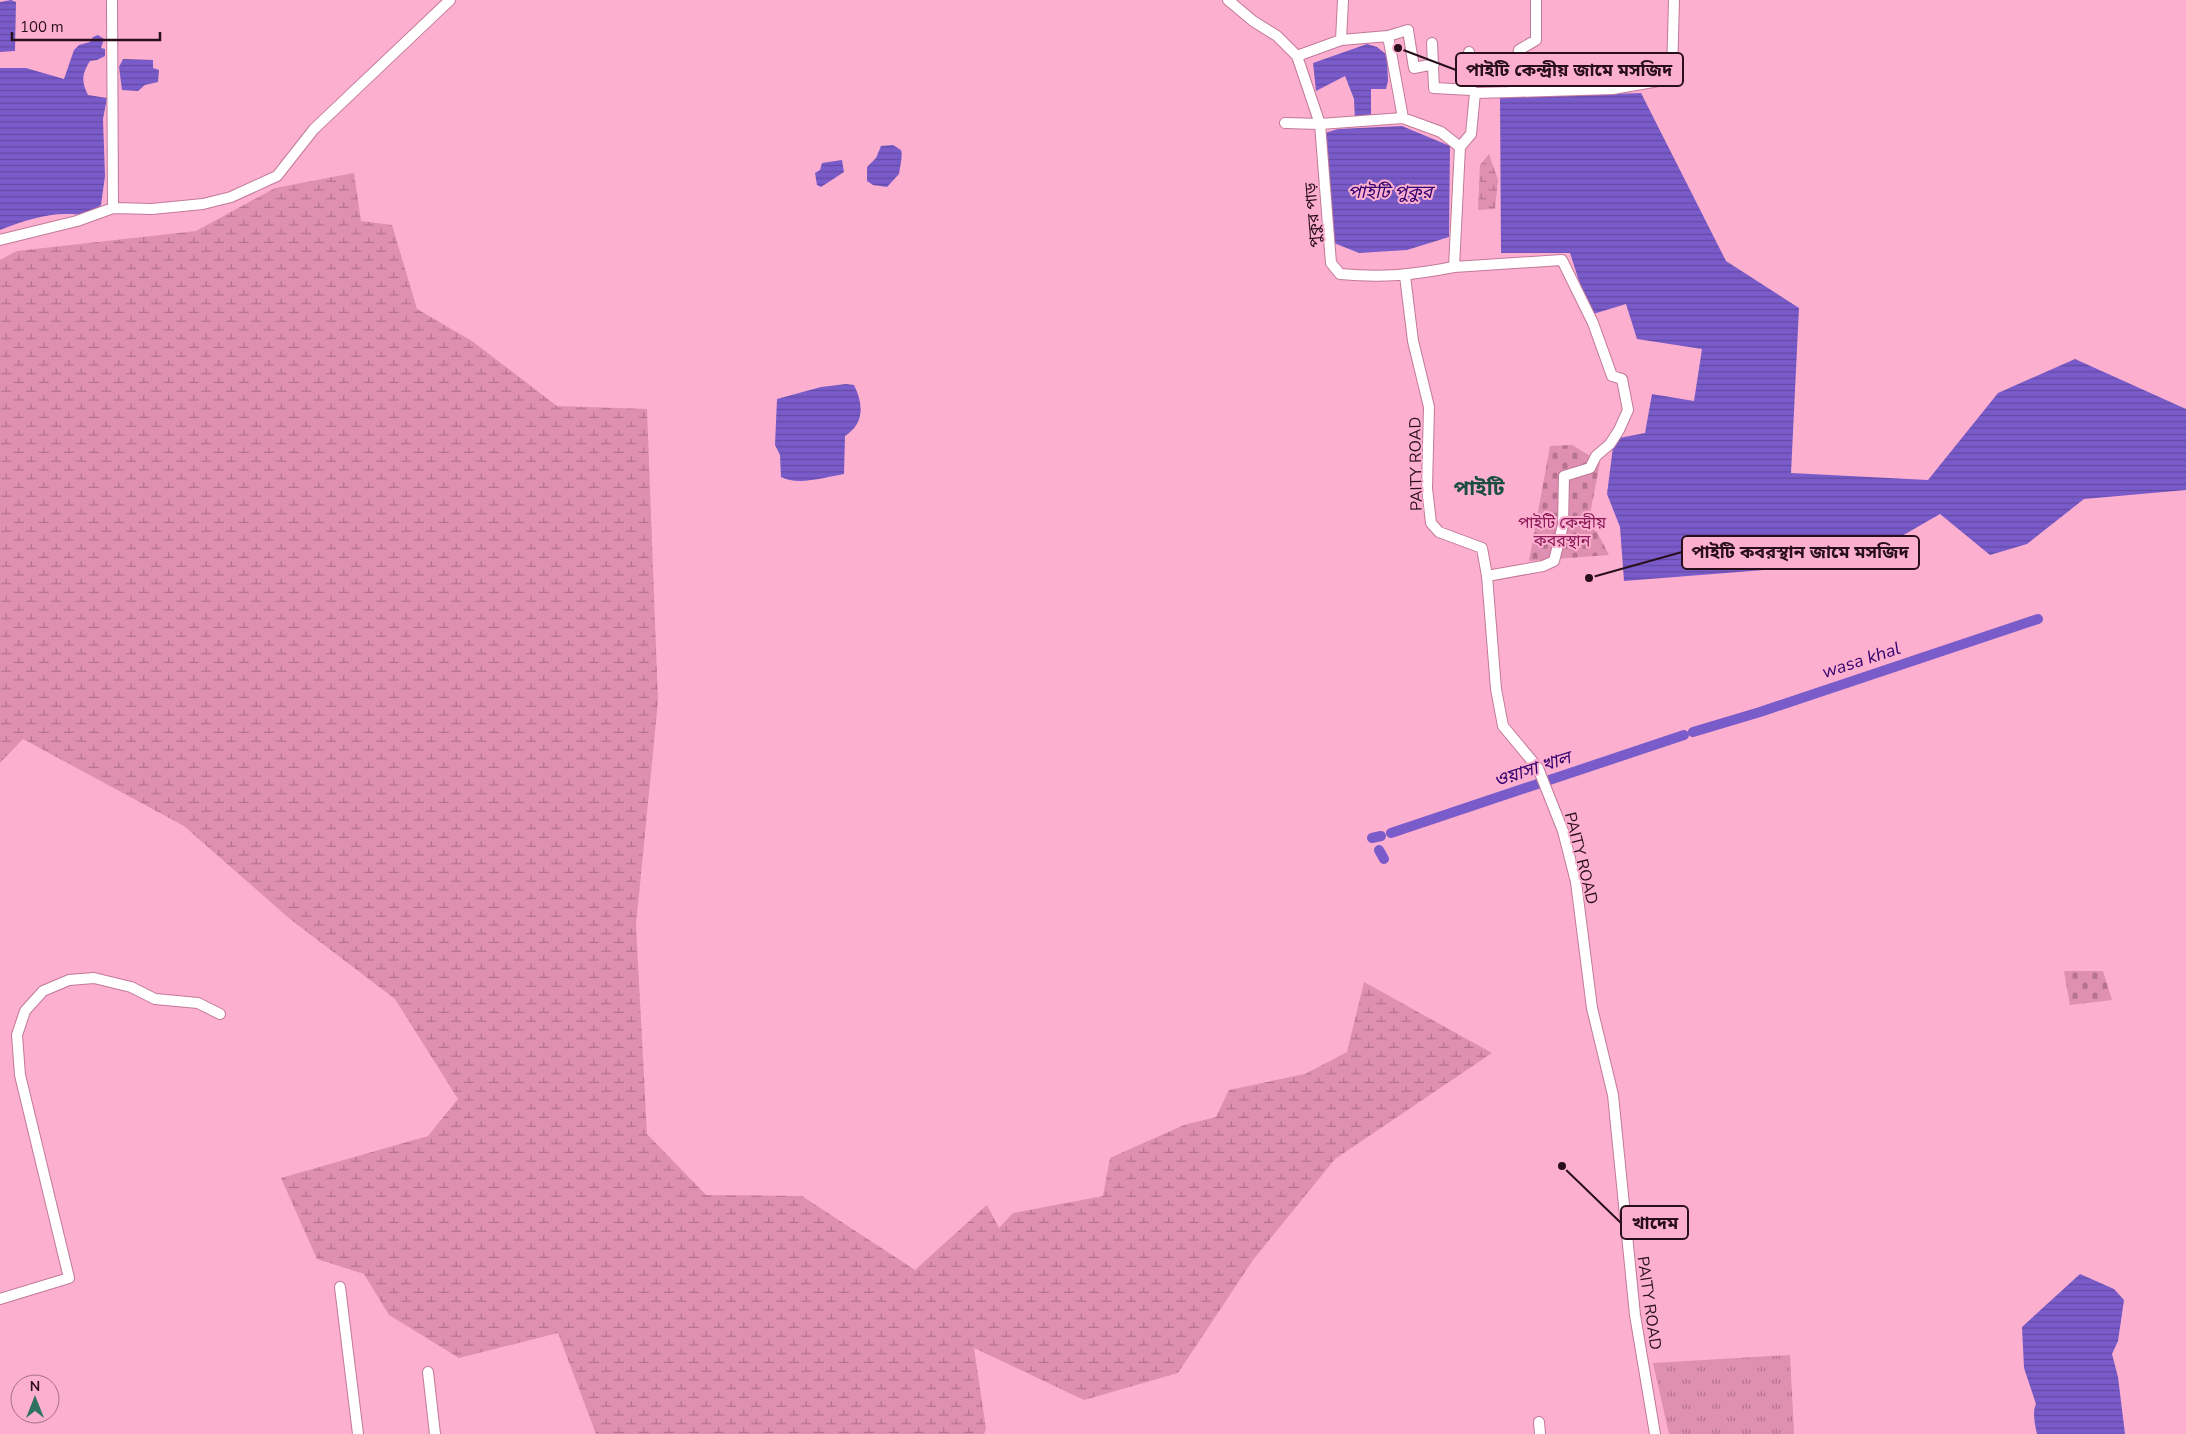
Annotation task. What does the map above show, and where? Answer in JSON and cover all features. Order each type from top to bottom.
[{"type":"street","points":[[112,0],[113,208]]},
{"type":"street","points":[[0,240],[77,221],[113,208],[152,209],[203,204],[231,197],[277,176],[314,129],[450,0]]},
{"type":"street","points":[[1228,0],[1253,21],[1277,36],[1297,56],[1341,40],[1388,36],[1408,30],[1414,68],[1434,64]]},
{"type":"street","points":[[1341,40],[1343,0]]},
{"type":"street","points":[[1512,92],[1519,50],[1536,40],[1536,0]]},
{"type":"street","points":[[1432,43],[1434,88],[1473,92],[1613,89],[1670,79],[1672,74],[1674,0]]},
{"type":"street","points":[[1388,36],[1403,118]]},
{"type":"street","points":[[1454,267],[1460,147],[1471,134],[1473,92],[1469,52]]},
{"type":"street","name":"পুকুর পাড়","points":[[1297,56],[1320,124],[1331,264],[1340,274],[1369,277],[1405,276],[1454,267],[1562,260],[1593,323],[1612,376],[1622,379],[1628,410],[1620,430],[1610,444],[1596,456],[1590,468],[1564,476],[1563,525],[1554,561],[1543,566],[1487,576]]},
{"type":"street","points":[[1284,123],[1320,124],[1403,118],[1441,132],[1460,147]]},
{"type":"street","name":"PAITY ROAD","points":[[1405,276],[1414,341],[1428,407],[1427,488],[1431,523],[1439,532],[1482,548],[1487,576],[1496,689],[1503,726],[1538,768],[1563,831],[1576,882],[1592,1008],[1613,1095],[1634,1315],[1656,1434]]},
{"type":"street","points":[[0,1299],[69,1278],[20,1075],[17,1034],[25,1011],[43,991],[69,980],[94,978],[131,987],[155,999],[198,1003],[220,1014]]},
{"type":"street","points":[[340,1287],[358,1434]]},
{"type":"street","points":[[428,1372],[435,1434]]},
{"type":"street","points":[[1539,1422],[1540,1434]]},
{"type":"green space","points":[[1489,154],[1498,180],[1495,209],[1478,210],[1480,165]]},
{"type":"green space","points":[[354,173],[361,221],[392,225],[417,309],[472,341],[557,406],[647,409],[658,701],[636,925],[647,1134],[706,1195],[802,1196],[915,1270],[987,1205],[999,1228],[1013,1213],[1103,1196],[1110,1158],[1184,1125],[1216,1117],[1229,1090],[1305,1074],[1347,1052],[1364,982],[1492,1053],[1335,1159],[1253,1260],[1178,1373],[1084,1400],[974,1348],[986,1429],[984,1434],[596,1434],[558,1333],[459,1358],[389,1315],[364,1274],[317,1259],[281,1178],[428,1136],[458,1099],[395,999],[290,919],[184,826],[23,739],[0,763],[0,260],[17,251],[196,231],[275,188]]},
{"type":"green space","name":"পাইটি কেন্দ্রীয় কবরস্থান","points":[[1572,445],[1600,462],[1588,525],[1597,532],[1609,555],[1529,561],[1550,446]]},
{"type":"green space","points":[[2064,971],[2103,971],[2112,1000],[2070,1005]]},
{"type":"green space","points":[[1790,1355],[1794,1434],[1669,1434],[1653,1363]]},
{"type":"water","points":[[11,0],[16,2],[15,51],[0,52],[0,2]]},
{"type":"water","points":[[98,35],[104,39],[101,48],[105,49],[105,56],[90,61],[83,78],[88,95],[107,98],[103,119],[105,176],[101,205],[87,216],[76,214],[53,215],[21,222],[0,230],[0,68],[26,68],[64,79],[74,50],[79,45],[90,42],[93,37]]},
{"type":"water","points":[[1367,44],[1377,47],[1387,55],[1388,81],[1386,89],[1371,89],[1371,120],[1355,121],[1354,99],[1345,76],[1316,91],[1313,63]]},
{"type":"water","points":[[123,59],[153,60],[153,68],[159,70],[158,82],[145,85],[138,91],[122,90],[119,67]]},
{"type":"water","points":[[1641,93],[1726,261],[1799,308],[1791,473],[1928,480],[1998,393],[2075,359],[2186,409],[2186,490],[2084,499],[2027,544],[1990,555],[1940,514],[1855,563],[1624,581],[1620,527],[1607,494],[1614,439],[1645,433],[1652,394],[1694,401],[1702,349],[1637,339],[1626,304],[1590,315],[1570,253],[1501,253],[1500,98]]},
{"type":"water","name":"পাইটি পুকুর","points":[[1402,126],[1450,146],[1449,237],[1407,250],[1359,253],[1334,243],[1325,133],[1338,129]]},
{"type":"water","points":[[893,145],[901,150],[902,159],[899,174],[887,187],[873,185],[867,181],[867,167],[876,158],[881,146]]},
{"type":"water","points":[[842,160],[844,172],[821,187],[817,185],[815,173],[820,170],[822,163]]},
{"type":"water","points":[[854,385],[861,407],[856,426],[845,436],[844,474],[804,481],[788,480],[781,477],[780,455],[775,445],[777,399],[821,387]]},
{"type":"water","points":[[2080,1274],[2114,1289],[2124,1300],[2118,1341],[2112,1354],[2118,1377],[2125,1434],[2037,1434],[2034,1415],[2036,1404],[2024,1368],[2022,1327]]},
{"type":"waterway","name":"wasa khal","points":[[1693,732],[1760,712],[2038,619]]},
{"type":"waterway","name":"ওয়াসা খাল","points":[[1391,833],[1684,735]]},
{"type":"waterway","name":"wasa khal","points":[[1372,838],[1381,836]]},
{"type":"waterway","name":"wasa khal","points":[[1379,850],[1384,859]]},
{"type":"place","name":"পাইটি কেন্দ্রীয় জামে মসজিদ","points":[[1398,48]]},
{"type":"place","name":"পাইটি কবরস্থান জামে মসজিদ","points":[[1589,578]]},
{"type":"place","name":"খাদেম","points":[[1562,1166]]},
{"type":"district","name":"পাইটি","points":[[1479,488]]}]
